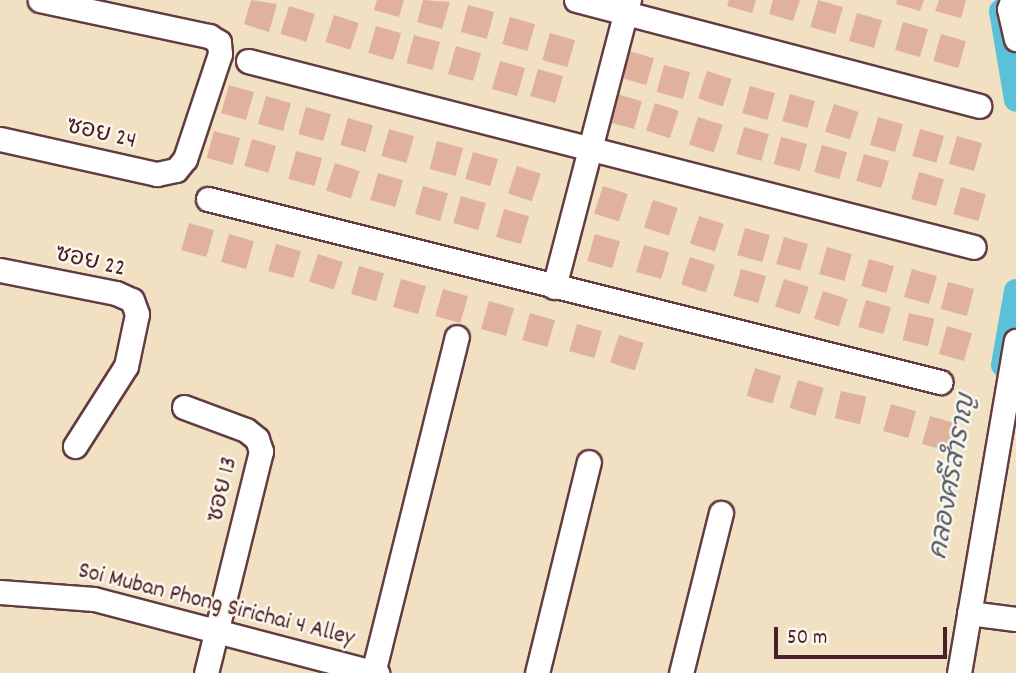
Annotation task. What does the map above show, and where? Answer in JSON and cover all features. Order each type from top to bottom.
[{"type":"street","name":"ซอย 24","points":[[0,139],[157,174],[176,170],[185,159],[220,54],[219,42],[209,36],[40,0]]},
{"type":"street","points":[[576,0],[627,6],[979,106]]},
{"type":"street","points":[[1012,0],[1009,9],[1016,39]]},
{"type":"street","points":[[554,287],[627,6]]},
{"type":"street","points":[[248,61],[974,247]]},
{"type":"street","points":[[208,199],[940,382]]},
{"type":"street","name":"ซอย 22","points":[[0,270],[116,293],[132,300],[137,314],[126,366],[75,446]]},
{"type":"street","points":[[374,673],[457,337]]},
{"type":"street","points":[[959,673],[1016,341]]},
{"type":"street","name":"ซอย 13","points":[[184,407],[246,430],[257,439],[261,451],[206,673]]},
{"type":"street","points":[[537,673],[589,462]]},
{"type":"street","points":[[681,673],[721,513]]},
{"type":"street","name":"Soi Muban Phong Sirichai 4 Alley","points":[[0,592],[94,599],[374,673]]},
{"type":"street","points":[[969,613],[1016,620]]},
{"type":"building","points":[[251,0],[277,4],[269,32],[244,24]]},
{"type":"building","points":[[377,0],[404,0],[399,17],[374,10]]},
{"type":"building","points":[[423,0],[450,2],[442,29],[417,22]]},
{"type":"building","points":[[729,0],[756,0],[752,13],[727,6]]},
{"type":"building","points":[[773,0],[800,0],[793,21],[769,14]]},
{"type":"building","points":[[818,0],[843,7],[835,34],[810,27]]},
{"type":"building","points":[[897,0],[924,0],[920,11],[896,4]]},
{"type":"building","points":[[939,0],[966,0],[961,18],[935,11]]},
{"type":"building","points":[[468,5],[494,12],[487,39],[461,32]]},
{"type":"building","points":[[289,6],[315,14],[306,42],[281,34]]},
{"type":"building","points":[[857,13],[882,20],[874,48],[849,41]]},
{"type":"building","points":[[334,15],[359,23],[350,50],[325,42]]},
{"type":"building","points":[[510,17],[535,24],[527,51],[502,44]]},
{"type":"building","points":[[903,22],[928,29],[920,57],[895,50]]},
{"type":"building","points":[[376,26],[401,33],[393,60],[368,53]]},
{"type":"building","points":[[550,33],[575,40],[567,67],[542,60]]},
{"type":"building","points":[[941,34],[966,41],[958,68],[933,61]]},
{"type":"building","points":[[414,35],[440,42],[433,70],[406,63]]},
{"type":"building","points":[[456,46],[481,53],[473,81],[448,74]]},
{"type":"building","points":[[629,51],[654,58],[646,85],[621,78]]},
{"type":"building","points":[[500,61],[525,68],[517,96],[492,89]]},
{"type":"building","points":[[664,65],[690,72],[683,99],[657,92]]},
{"type":"building","points":[[538,69],[563,76],[555,103],[530,96]]},
{"type":"building","points":[[707,71],[732,79],[723,107],[698,99]]},
{"type":"building","points":[[229,85],[254,92],[246,120],[221,113]]},
{"type":"building","points":[[750,86],[775,93],[767,120],[742,113]]},
{"type":"building","points":[[617,94],[642,101],[634,129],[609,122]]},
{"type":"building","points":[[790,94],[815,101],[807,128],[782,121]]},
{"type":"building","points":[[266,96],[291,103],[283,131],[258,124]]},
{"type":"building","points":[[655,103],[679,111],[670,138],[646,131]]},
{"type":"building","points":[[834,104],[859,112],[850,140],[825,132]]},
{"type":"building","points":[[306,107],[331,114],[323,141],[298,134]]},
{"type":"building","points":[[698,117],[723,125],[714,153],[689,145]]},
{"type":"building","points":[[878,117],[903,124],[895,152],[870,145]]},
{"type":"building","points":[[348,118],[373,125],[365,152],[340,145]]},
{"type":"building","points":[[744,127],[769,134],[761,161],[736,154]]},
{"type":"building","points":[[389,129],[414,136],[406,163],[381,156]]},
{"type":"building","points":[[920,129],[944,136],[936,163],[912,156]]},
{"type":"building","points":[[214,131],[240,138],[233,165],[207,158]]},
{"type":"building","points":[[957,136],[982,143],[974,171],[949,164]]},
{"type":"building","points":[[781,137],[807,144],[800,171],[774,164]]},
{"type":"building","points":[[252,139],[276,146],[268,173],[244,166]]},
{"type":"building","points":[[437,141],[463,148],[456,176],[429,169]]},
{"type":"building","points":[[822,145],[847,152],[839,179],[814,172]]},
{"type":"building","points":[[296,151],[322,158],[315,186],[288,179]]},
{"type":"building","points":[[473,152],[498,159],[490,186],[465,179]]},
{"type":"building","points":[[864,154],[889,161],[881,188],[856,181]]},
{"type":"building","points":[[335,163],[360,171],[351,199],[326,191]]},
{"type":"building","points":[[517,166],[541,174],[532,201],[508,194]]},
{"type":"building","points":[[919,172],[944,179],[936,206],[911,199]]},
{"type":"building","points":[[378,173],[403,180],[395,207],[370,200]]},
{"type":"building","points":[[423,186],[448,193],[440,221],[415,214]]},
{"type":"building","points":[[603,186],[628,194],[619,222],[594,214]]},
{"type":"building","points":[[961,187],[986,194],[978,221],[953,214]]},
{"type":"building","points":[[461,196],[486,203],[478,230],[453,223]]},
{"type":"building","points":[[653,200],[678,208],[669,236],[644,228]]},
{"type":"building","points":[[504,209],[529,216],[521,244],[496,237]]},
{"type":"building","points":[[699,216],[724,224],[715,252],[690,244]]},
{"type":"building","points":[[189,223],[214,230],[206,257],[181,250]]},
{"type":"building","points":[[745,228],[770,235],[762,262],[737,255]]},
{"type":"building","points":[[229,234],[254,241],[246,269],[221,262]]},
{"type":"building","points":[[595,234],[620,241],[612,268],[587,261]]},
{"type":"building","points":[[784,237],[808,244],[800,271],[776,264]]},
{"type":"building","points":[[276,244],[301,251],[293,278],[268,271]]},
{"type":"building","points":[[644,245],[669,252],[661,279],[636,272]]},
{"type":"building","points":[[827,247],[852,254],[844,281],[819,274]]},
{"type":"building","points":[[318,254],[343,262],[334,290],[309,282]]},
{"type":"building","points":[[690,257],[715,265],[706,293],[681,285]]},
{"type":"building","points":[[869,259],[894,266],[886,293],[861,286]]},
{"type":"building","points":[[359,266],[384,273],[376,301],[351,294]]},
{"type":"building","points":[[741,269],[766,276],[758,303],[733,296]]},
{"type":"building","points":[[912,269],[937,276],[929,304],[904,297]]},
{"type":"building","points":[[401,279],[426,286],[418,314],[393,307]]},
{"type":"building","points":[[784,279],[809,287],[800,315],[775,307]]},
{"type":"building","points":[[948,282],[974,289],[967,316],[941,309]]},
{"type":"building","points":[[443,289],[468,296],[460,323],[435,316]]},
{"type":"building","points":[[823,291],[848,299],[839,327],[814,319]]},
{"type":"building","points":[[866,300],[891,307],[883,334],[858,327]]},
{"type":"building","points":[[489,301],[514,308],[506,336],[481,329]]},
{"type":"building","points":[[530,313],[555,320],[547,347],[522,340]]},
{"type":"building","points":[[909,313],[934,319],[928,346],[903,340]]},
{"type":"building","points":[[577,324],[602,331],[594,358],[569,351]]},
{"type":"building","points":[[947,326],[972,333],[964,361],[939,354]]},
{"type":"building","points":[[619,335],[644,343],[635,371],[610,363]]},
{"type":"building","points":[[755,368],[781,376],[772,404],[747,396]]},
{"type":"building","points":[[798,380],[824,388],[815,416],[790,408]]},
{"type":"building","points":[[841,391],[866,397],[860,424],[835,418]]},
{"type":"building","points":[[891,404],[916,411],[908,438],[883,431]]},
{"type":"building","points":[[930,416],[955,423],[947,451],[922,444]]},
{"type":"waterway","name":"คลองศรีสำราญ","points":[[1001,11],[1016,100]]},
{"type":"waterway","name":"คลองศรีสำราญ","points":[[1003,365],[1016,291]]}]
